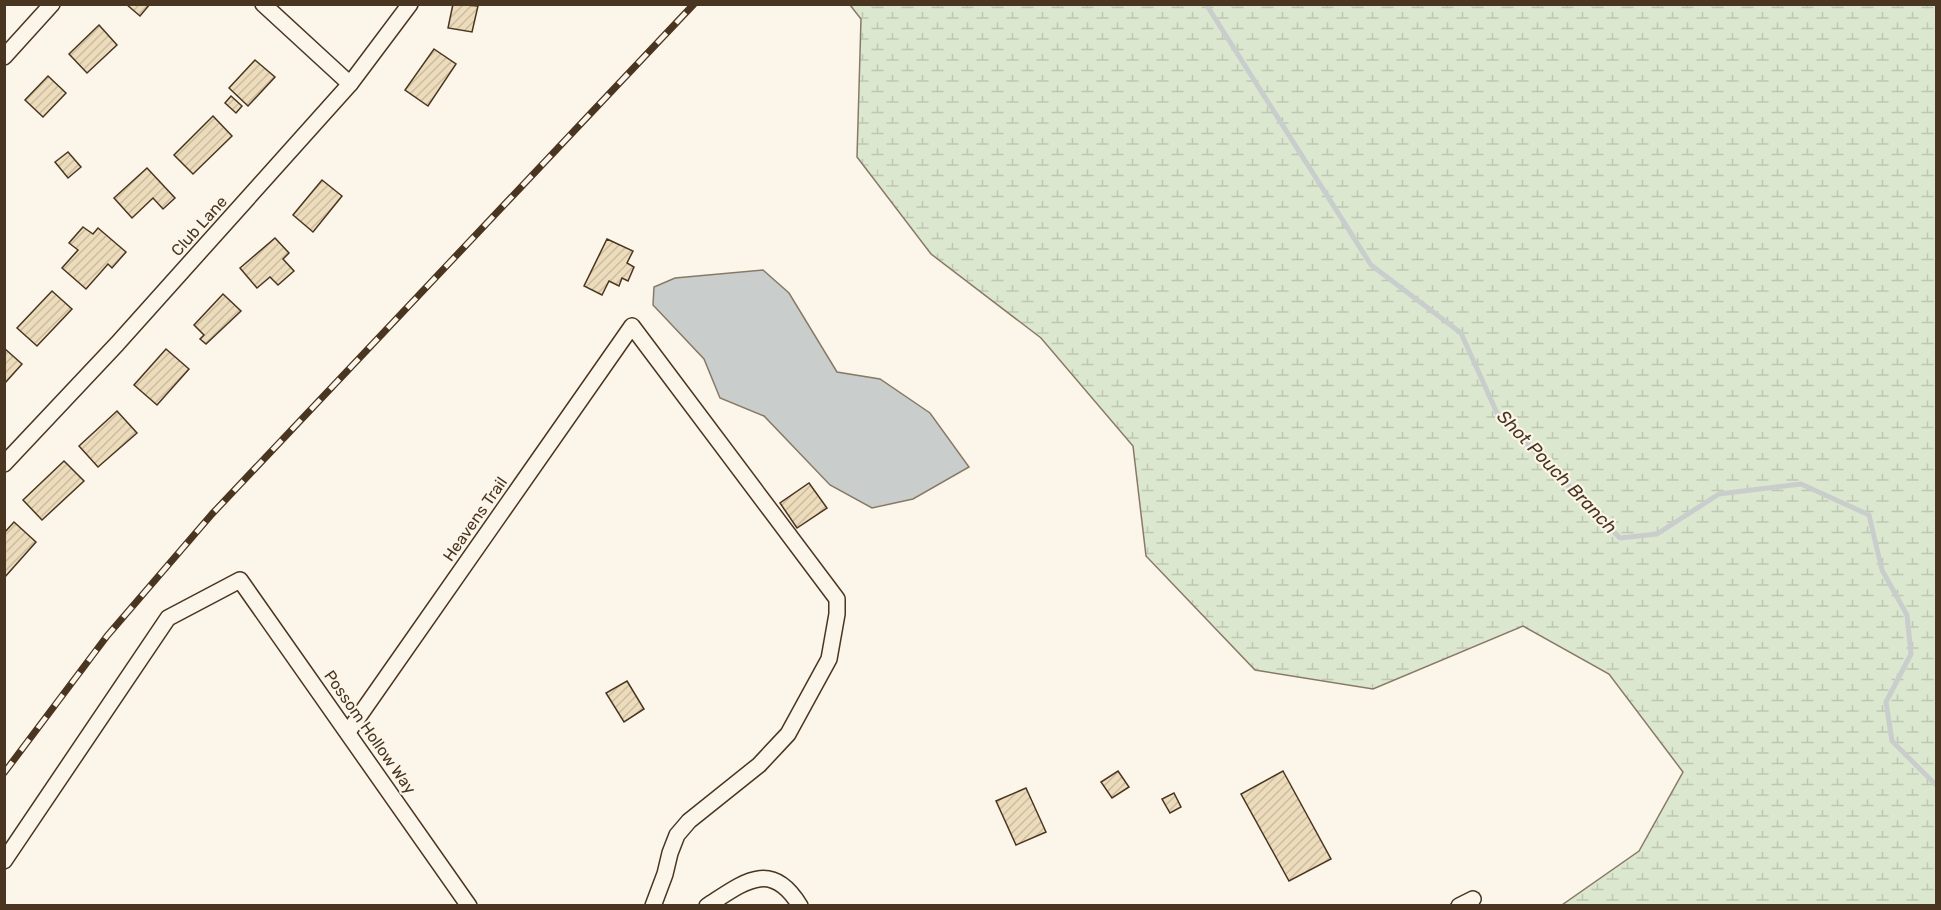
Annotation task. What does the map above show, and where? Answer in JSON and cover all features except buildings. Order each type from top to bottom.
[{"type":"street","points":[[4,57],[52,4]]},
{"type":"street","points":[[263,4],[350,84]]},
{"type":"street","name":"Club Lane","points":[[4,464],[117,345],[350,84],[411,4]]},
{"type":"street","name":"Heavens Trail","points":[[348,732],[632,326],[837,599],[837,614],[829,660],[788,734],[759,765],[689,820],[677,836],[653,906]]},
{"type":"street","name":"Possom Hollow Way","points":[[4,861],[168,618],[240,580],[469,906]]},
{"type":"street","points":[[707,906],[746,881],[763,878],[773,879],[782,884],[792,892],[800,906]]},
{"type":"green space","points":[[850,5],[1936,5],[1936,905],[1562,905],[1639,851],[1683,772],[1609,674],[1523,626],[1373,689],[1255,670],[1146,556],[1133,446],[1041,338],[931,254],[857,157],[861,19]]},
{"type":"shaded area","points":[[763,270],[789,293],[837,372],[880,379],[930,413],[969,467],[913,499],[872,508],[830,485],[764,416],[720,398],[704,359],[653,305],[654,287],[675,278]]},
{"type":"waterway","name":"Shot Pouch Branch","points":[[1206,4],[1371,265],[1461,333],[1497,413],[1620,538],[1657,534],[1719,494],[1801,484],[1869,515],[1882,570],[1907,615],[1911,654],[1886,702],[1892,741],[1936,785]]},
{"type":"railway","points":[[4,773],[107,636],[212,514],[694,4]]}]
